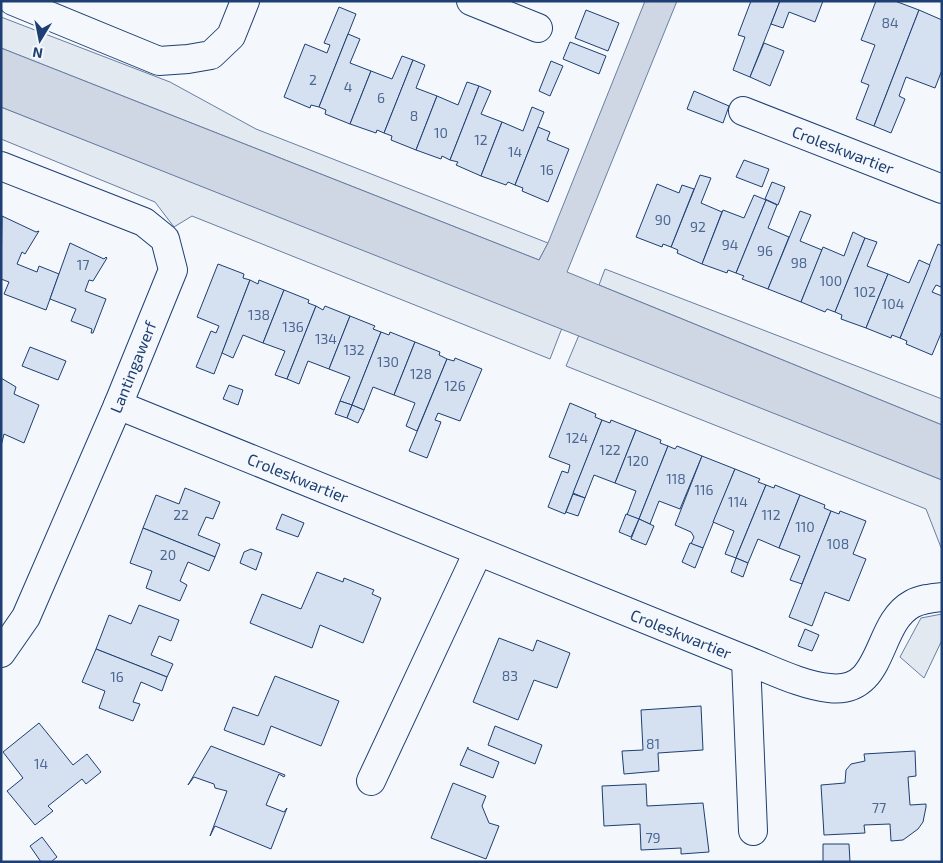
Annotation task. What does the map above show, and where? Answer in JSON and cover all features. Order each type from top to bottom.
[{"type":"street","points":[[13,1],[159,61],[188,59],[211,54],[231,36],[245,1]]},
{"type":"street","points":[[471,1],[538,28]]},
{"type":"street","name":"Croleskwartier","points":[[743,111],[942,189]]},
{"type":"street","name":"Lantingawerf","points":[[1,166],[144,222],[165,239],[173,270],[118,405],[26,616],[1,653]]},
{"type":"street","name":"Croleskwartier","points":[[118,405],[746,660],[816,686],[831,689],[850,687],[862,680],[873,666],[897,619],[911,605],[928,598],[942,597]]},
{"type":"street","points":[[371,781],[478,552]]},
{"type":"street","name":"Croleskwartier","points":[[746,660],[753,832]]},
{"type":"shaded area","points":[[645,1],[677,1],[567,272],[942,425],[942,480],[1,107],[1,48],[539,260],[548,243]]},
{"type":"shaded area","points":[[1,17],[170,82],[256,129],[548,243],[539,260],[1,48]]},
{"type":"shaded area","points":[[1,107],[562,328],[550,359],[192,216],[174,227],[155,202],[1,139]]},
{"type":"shaded area","points":[[605,269],[942,399],[942,425],[599,285]]},
{"type":"shaded area","points":[[579,335],[942,480],[942,550],[926,509],[566,366]]},
{"type":"shaded area","points":[[942,614],[942,640],[924,678],[900,657],[921,618]]},
{"type":"building","points":[[751,1],[780,1],[750,77],[733,70],[745,37],[738,35]]},
{"type":"building","points":[[780,1],[823,1],[815,22],[789,12],[783,28],[771,24]]},
{"type":"building","points":[[876,1],[895,1],[919,10],[874,126],[856,119],[869,85],[861,82],[875,45],[861,40]]},
{"type":"building","points":[[339,7],[356,14],[319,107],[311,105],[310,108],[284,97],[305,44],[327,53],[330,45],[324,43]]},
{"type":"building","points":[[586,10],[619,23],[608,51],[575,38]]},
{"type":"building","points":[[919,10],[942,20],[942,70],[935,88],[906,77],[899,96],[905,99],[891,133],[874,126]]},
{"type":"building","points":[[348,34],[360,39],[350,63],[371,71],[350,124],[325,114],[326,110],[319,107]]},
{"type":"building","points":[[570,42],[606,56],[599,74],[563,59]]},
{"type":"building","points":[[764,43],[784,51],[770,86],[750,77]]},
{"type":"building","points":[[402,56],[413,60],[384,133],[377,130],[376,133],[350,124],[371,71],[392,79]]},
{"type":"building","points":[[413,60],[425,65],[416,88],[437,96],[416,150],[391,140],[392,136],[384,133]]},
{"type":"building","points":[[551,61],[563,66],[550,96],[539,91]]},
{"type":"building","points":[[467,82],[479,86],[450,160],[442,156],[441,159],[416,150],[437,96],[458,105]]},
{"type":"building","points":[[479,86],[491,91],[481,114],[502,122],[481,176],[456,165],[458,162],[450,160]]},
{"type":"building","points":[[694,91],[729,106],[723,123],[687,109]]},
{"type":"building","points":[[532,107],[544,112],[515,185],[508,182],[506,185],[481,176],[502,122],[523,131]]},
{"type":"building","points":[[538,127],[550,132],[547,140],[569,149],[548,202],[522,191],[523,188],[515,185]]},
{"type":"building","points":[[744,160],[769,169],[762,187],[736,177]]},
{"type":"building","points":[[700,175],[711,178],[701,203],[722,212],[702,264],[677,253],[678,250],[671,247]]},
{"type":"building","points":[[772,182],[785,187],[778,205],[765,199]]},
{"type":"building","points":[[657,184],[679,193],[682,185],[694,189],[671,247],[663,244],[662,247],[636,237]]},
{"type":"building","points":[[754,195],[766,200],[736,273],[728,270],[727,273],[702,264],[723,210],[744,218]]},
{"type":"building","points":[[766,200],[777,205],[768,228],[789,237],[768,289],[742,279],[744,276],[736,273]]},
{"type":"building","points":[[800,211],[811,215],[800,241],[822,250],[801,302],[768,289]]},
{"type":"building","points":[[2,216],[36,232],[39,231],[25,254],[22,252],[17,264],[37,272],[39,266],[59,274],[46,310],[4,294],[9,282],[1,279]]},
{"type":"building","points":[[853,232],[865,238],[835,312],[827,309],[825,312],[801,302],[823,247],[844,256]]},
{"type":"building","points":[[865,238],[877,242],[867,266],[888,274],[866,328],[841,319],[842,315],[835,312]]},
{"type":"building","points":[[70,243],[104,259],[107,258],[93,281],[89,280],[85,291],[106,299],[93,333],[91,333],[92,329],[71,321],[76,309],[50,299]]},
{"type":"building","points":[[938,244],[942,246],[942,285],[941,287],[936,285],[932,292],[942,296],[942,331],[932,355],[906,344],[907,341],[900,338]]},
{"type":"building","points":[[919,260],[930,265],[900,338],[892,335],[891,338],[866,328],[888,274],[909,283]]},
{"type":"building","points":[[218,264],[244,274],[243,278],[250,280],[214,374],[196,367],[211,331],[216,333],[219,326],[197,317]]},
{"type":"building","points":[[250,280],[258,284],[259,280],[284,290],[263,343],[243,335],[233,358],[222,353]]},
{"type":"building","points":[[284,290],[309,300],[308,303],[316,306],[287,379],[275,375],[285,351],[263,343]]},
{"type":"building","points":[[316,306],[323,310],[325,306],[350,316],[329,369],[308,361],[299,384],[287,379]]},
{"type":"building","points":[[350,316],[375,326],[373,329],[381,332],[352,405],[340,401],[350,377],[329,369]]},
{"type":"building","points":[[381,332],[389,335],[390,332],[415,342],[394,395],[373,387],[364,410],[352,405]]},
{"type":"building","points":[[415,342],[440,352],[439,355],[447,359],[417,431],[406,426],[415,403],[394,395]]},
{"type":"building","points":[[30,347],[66,361],[58,380],[22,366]]},
{"type":"building","points":[[455,358],[482,369],[460,421],[438,413],[435,420],[441,422],[427,458],[409,451],[447,359],[454,361]]},
{"type":"building","points":[[1,378],[16,387],[14,394],[39,405],[24,443],[4,434],[1,446]]},
{"type":"building","points":[[229,385],[243,390],[238,405],[223,399]]},
{"type":"building","points":[[340,401],[352,405],[347,418],[335,414]]},
{"type":"building","points":[[570,403],[596,414],[595,417],[602,420],[565,514],[548,507],[562,471],[568,473],[570,465],[549,457]]},
{"type":"building","points":[[352,405],[364,410],[358,423],[347,418]]},
{"type":"building","points":[[602,420],[610,423],[611,420],[636,430],[615,483],[594,475],[585,498],[573,493]]},
{"type":"building","points":[[636,430],[661,440],[660,443],[668,446],[639,519],[627,515],[636,491],[615,483]]},
{"type":"building","points":[[668,446],[675,449],[677,446],[702,456],[680,509],[659,501],[650,524],[639,519]]},
{"type":"building","points":[[702,456],[735,469],[703,548],[691,544],[694,537],[691,532],[675,525]]},
{"type":"building","points":[[735,469],[760,479],[758,482],[766,485],[736,558],[725,554],[734,531],[713,522]]},
{"type":"building","points":[[766,485],[774,488],[775,485],[800,495],[779,548],[758,539],[748,563],[736,558]]},
{"type":"building","points":[[185,488],[220,502],[213,519],[206,517],[198,535],[220,544],[215,557],[143,528],[156,495],[179,504]]},
{"type":"building","points":[[573,494],[585,498],[578,516],[566,512]]},
{"type":"building","points":[[800,495],[825,505],[824,508],[831,511],[802,584],[790,580],[800,556],[779,548]]},
{"type":"building","points":[[831,511],[839,514],[840,511],[866,521],[853,554],[866,559],[849,601],[825,592],[812,626],[789,617]]},
{"type":"building","points":[[282,514],[304,523],[298,537],[276,529]]},
{"type":"building","points":[[626,514],[639,519],[631,537],[619,532]]},
{"type":"building","points":[[639,519],[654,526],[646,545],[631,539]]},
{"type":"building","points":[[143,528],[215,557],[209,571],[188,562],[180,581],[187,585],[180,601],[146,588],[152,571],[130,563]]},
{"type":"building","points":[[690,543],[703,548],[695,568],[682,562]]},
{"type":"building","points":[[251,549],[262,553],[256,570],[240,563],[244,552]]},
{"type":"building","points":[[736,558],[748,563],[743,577],[731,572]]},
{"type":"building","points":[[317,572],[343,582],[344,578],[374,590],[372,594],[381,598],[363,643],[320,625],[312,648],[250,623],[262,594],[301,609]]},
{"type":"building","points":[[139,605],[179,620],[171,641],[159,636],[151,655],[173,664],[167,677],[96,649],[109,615],[131,624]]},
{"type":"building","points":[[805,629],[819,635],[812,651],[798,646]]},
{"type":"building","points":[[499,638],[533,651],[537,640],[570,653],[557,688],[534,680],[518,720],[473,702]]},
{"type":"building","points":[[96,649],[167,677],[162,691],[141,682],[133,702],[140,704],[133,721],[99,708],[105,691],[82,682]]},
{"type":"building","points":[[275,676],[339,701],[321,746],[271,726],[264,745],[224,730],[233,707],[258,716]]},
{"type":"building","points":[[701,706],[703,750],[658,753],[659,771],[624,774],[622,751],[643,750],[641,710]]},
{"type":"building","points":[[39,723],[73,765],[87,754],[101,772],[86,784],[82,779],[48,806],[53,811],[35,825],[7,791],[23,778],[3,752]]},
{"type":"building","points":[[495,726],[542,745],[535,764],[488,745]]},
{"type":"building","points":[[211,746],[285,775],[284,777],[279,774],[266,805],[284,812],[287,808],[271,849],[215,826],[210,836],[227,791],[215,788],[214,784],[194,777],[188,785]]},
{"type":"building","points":[[468,747],[468,749],[499,762],[493,778],[460,765]]},
{"type":"building","points":[[915,751],[916,776],[908,777],[910,805],[926,804],[923,822],[918,829],[903,840],[891,841],[890,824],[864,825],[865,833],[824,835],[821,785],[845,783],[846,770],[851,764],[865,761],[864,754]]},
{"type":"building","points":[[453,783],[486,796],[482,806],[489,823],[499,826],[486,859],[431,838]]},
{"type":"building","points":[[646,784],[647,806],[703,803],[709,852],[681,854],[681,848],[641,850],[640,824],[604,826],[602,786]]},
{"type":"building","points":[[42,837],[57,857],[51,862],[41,862],[30,846]]},
{"type":"building","points":[[823,844],[849,844],[850,862],[823,862]]}]
